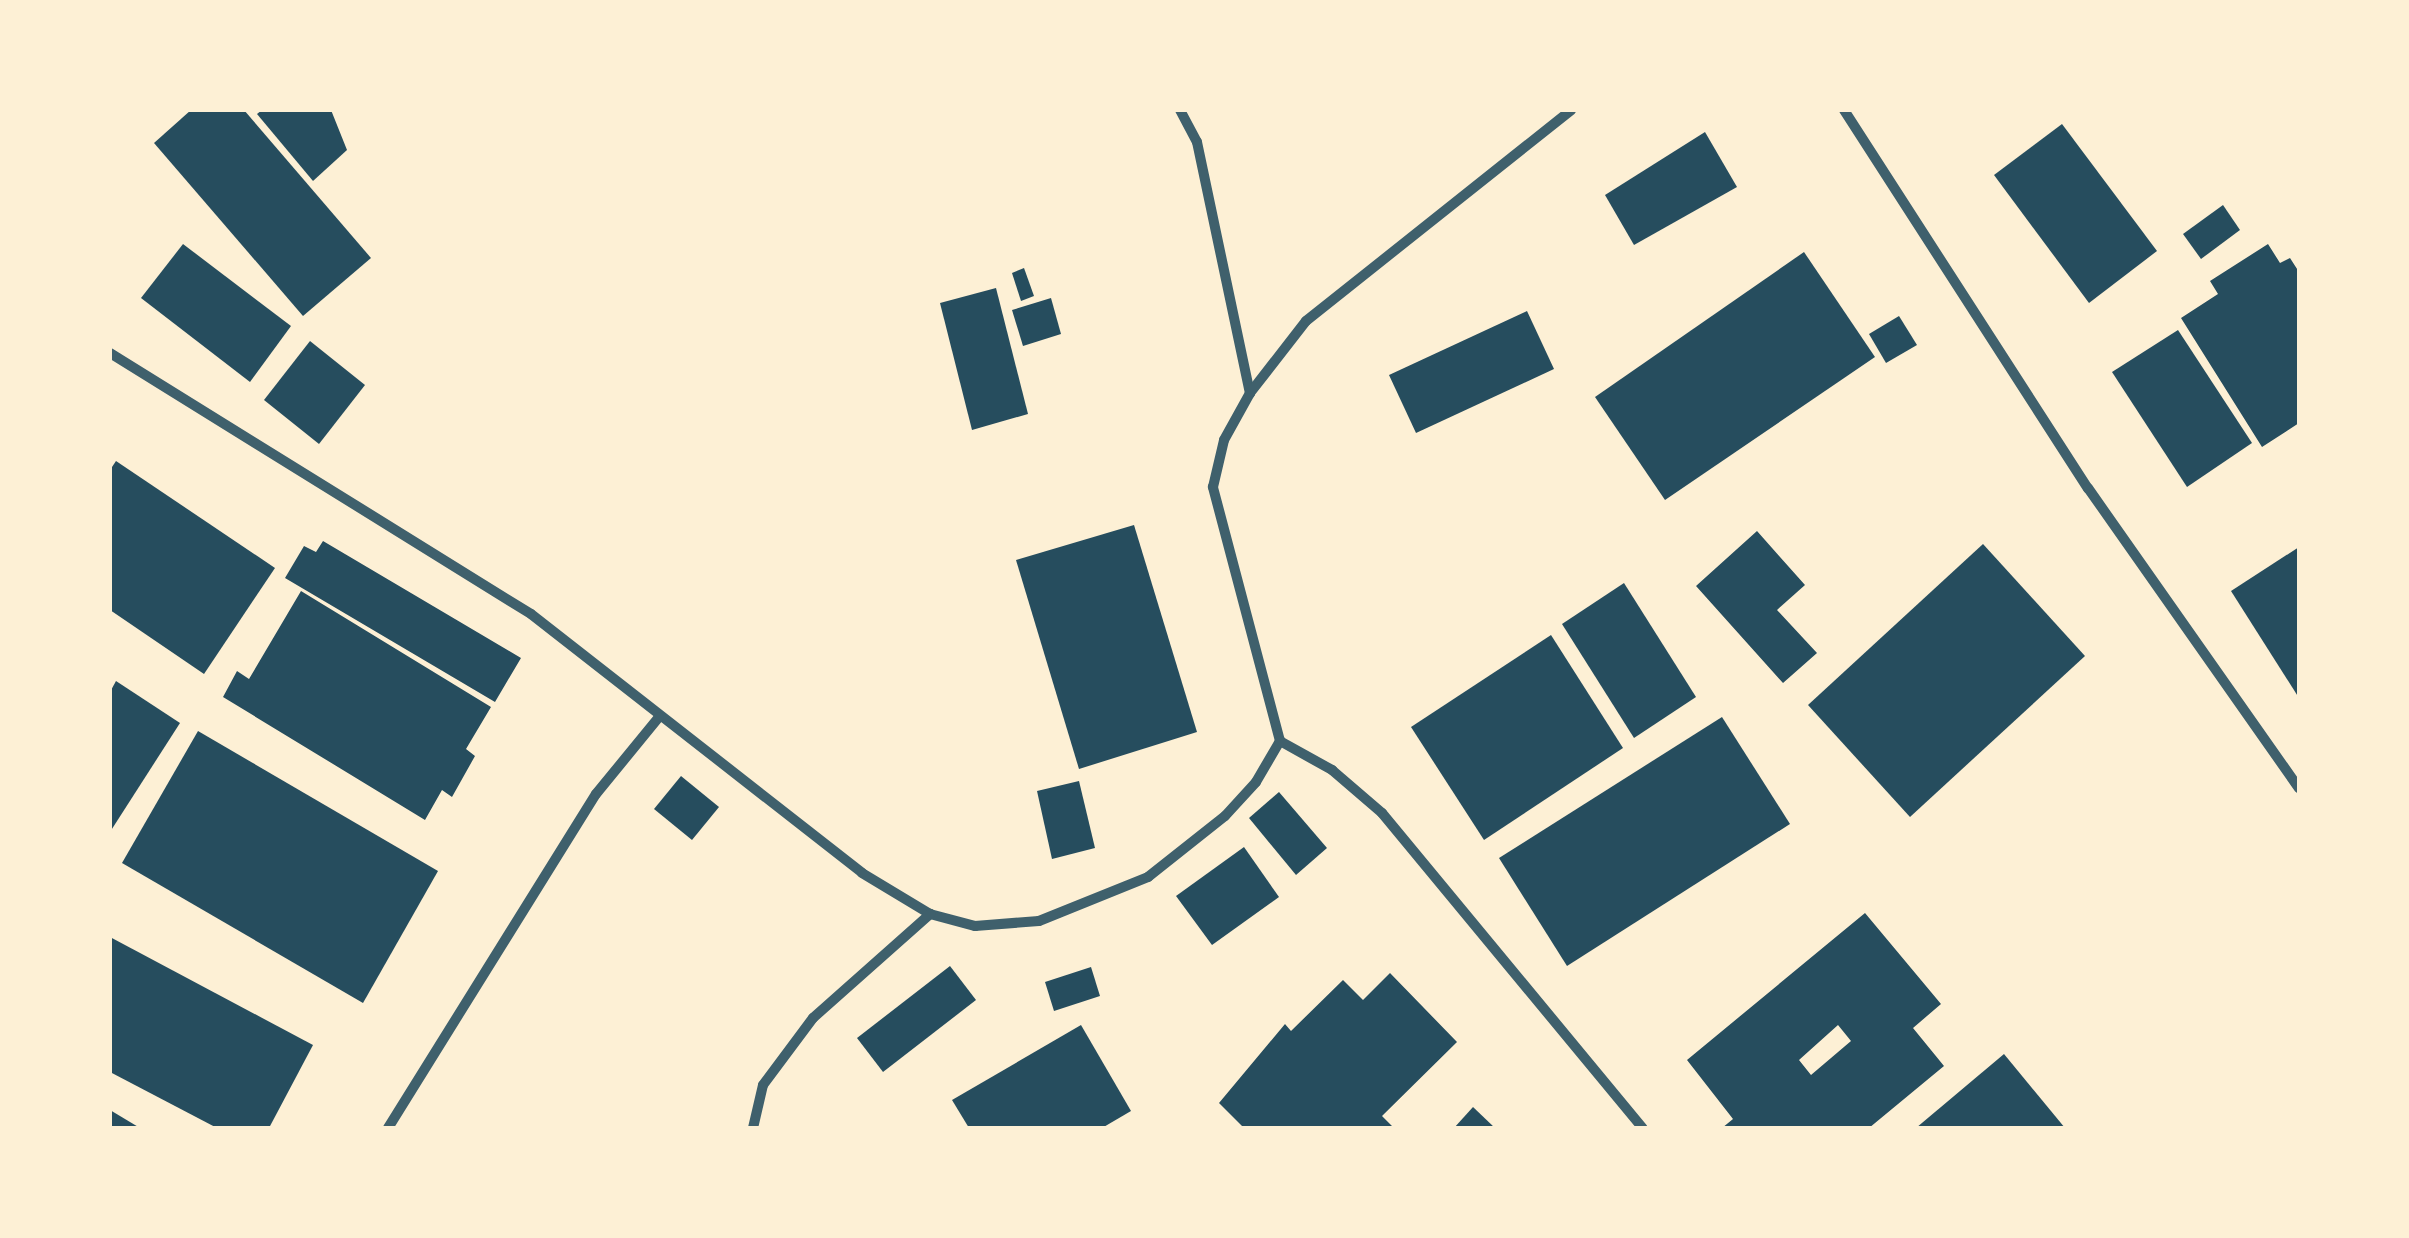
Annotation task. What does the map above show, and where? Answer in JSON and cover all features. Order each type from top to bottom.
[{"type":"street","points":[[1180,110],[1196,142],[1250,393]]},
{"type":"street","points":[[1571,110],[1306,322],[1250,393],[1224,440],[1214,487],[1280,741],[1332,770],[1382,813],[1643,1128]]},
{"type":"street","points":[[1844,110],[2088,488],[2299,788]]},
{"type":"street","points":[[110,353],[531,614],[862,873],[930,914],[976,926],[1039,920],[1148,876],[1226,816],[1280,741]]},
{"type":"street","points":[[388,1128],[596,794],[659,717]]},
{"type":"street","points":[[753,1128],[763,1084],[813,1018],[930,914]]},
{"type":"building","points":[[191,110],[244,110],[371,258],[303,316],[154,143]]},
{"type":"building","points":[[262,110],[331,110],[347,150],[313,181],[257,114]]},
{"type":"building","points":[[2062,124],[2157,251],[2089,303],[1994,175]]},
{"type":"building","points":[[1705,132],[1737,187],[1634,245],[1605,195]]},
{"type":"building","points":[[2223,205],[2240,230],[2201,259],[2183,234]]},
{"type":"building","points":[[183,244],[291,326],[250,382],[141,298]]},
{"type":"building","points":[[2268,244],[2280,263],[2290,258],[2299,272],[2299,423],[2262,447],[2181,318],[2218,294],[2210,281]]},
{"type":"building","points":[[1804,252],[1875,357],[1665,500],[1595,397]]},
{"type":"building","points":[[1024,268],[1034,296],[1021,301],[1012,273]]},
{"type":"building","points":[[996,288],[1028,414],[972,430],[940,303]]},
{"type":"building","points":[[1051,298],[1061,334],[1023,346],[1012,310]]},
{"type":"building","points":[[1527,311],[1554,369],[1416,433],[1389,375]]},
{"type":"building","points":[[1899,316],[1917,345],[1886,363],[1869,334]]},
{"type":"building","points":[[2178,330],[2252,443],[2187,487],[2112,372]]},
{"type":"building","points":[[310,341],[365,385],[319,444],[264,400]]},
{"type":"building","points":[[116,461],[275,568],[204,674],[110,610],[110,470]]},
{"type":"building","points":[[1134,525],[1197,732],[1079,769],[1016,560]]},
{"type":"building","points":[[1757,531],[1805,585],[1777,610],[1817,653],[1783,683],[1696,586]]},
{"type":"building","points":[[323,541],[521,658],[495,702],[285,578],[304,546],[316,552]]},
{"type":"building","points":[[1983,544],[2085,656],[1910,817],[1808,705]]},
{"type":"building","points":[[2299,547],[2299,698],[2231,591]]},
{"type":"building","points":[[1624,583],[1696,697],[1634,738],[1562,624]]},
{"type":"building","points":[[301,591],[491,707],[466,749],[475,756],[452,797],[442,790],[425,820],[223,697],[237,671],[249,679]]},
{"type":"building","points":[[1551,635],[1623,748],[1484,840],[1411,727]]},
{"type":"building","points":[[116,681],[180,723],[110,832],[110,692]]},
{"type":"building","points":[[1722,717],[1790,824],[1567,966],[1499,858]]},
{"type":"building","points":[[198,731],[438,871],[363,1003],[122,863]]},
{"type":"building","points":[[681,776],[719,807],[692,840],[654,809]]},
{"type":"building","points":[[1079,781],[1095,848],[1052,859],[1037,791]]},
{"type":"building","points":[[1279,792],[1327,848],[1296,875],[1249,818]]},
{"type":"building","points":[[1244,847],[1279,897],[1212,945],[1176,896]]},
{"type":"building","points":[[1865,913],[1941,1004],[1913,1028],[1944,1066],[1869,1128],[1722,1128],[1733,1119],[1687,1060]],"holes":[[[1838,1025],[1851,1041],[1811,1075],[1799,1060]]]},
{"type":"building","points":[[110,937],[313,1045],[269,1128],[217,1128],[110,1072]]},
{"type":"building","points":[[950,966],[976,1000],[883,1072],[857,1038]]},
{"type":"building","points":[[1091,967],[1100,996],[1054,1011],[1045,982]]},
{"type":"building","points":[[1390,973],[1457,1042],[1382,1116],[1394,1128],[1244,1128],[1219,1103],[1285,1024],[1291,1031],[1343,980],[1363,1000]]},
{"type":"building","points":[[1081,1025],[1131,1111],[1102,1128],[969,1128],[952,1100]]},
{"type":"building","points":[[2004,1054],[2065,1128],[1916,1128]]},
{"type":"building","points":[[1473,1107],[1495,1128],[1454,1128]]},
{"type":"building","points":[[110,1110],[140,1128],[110,1128]]}]
